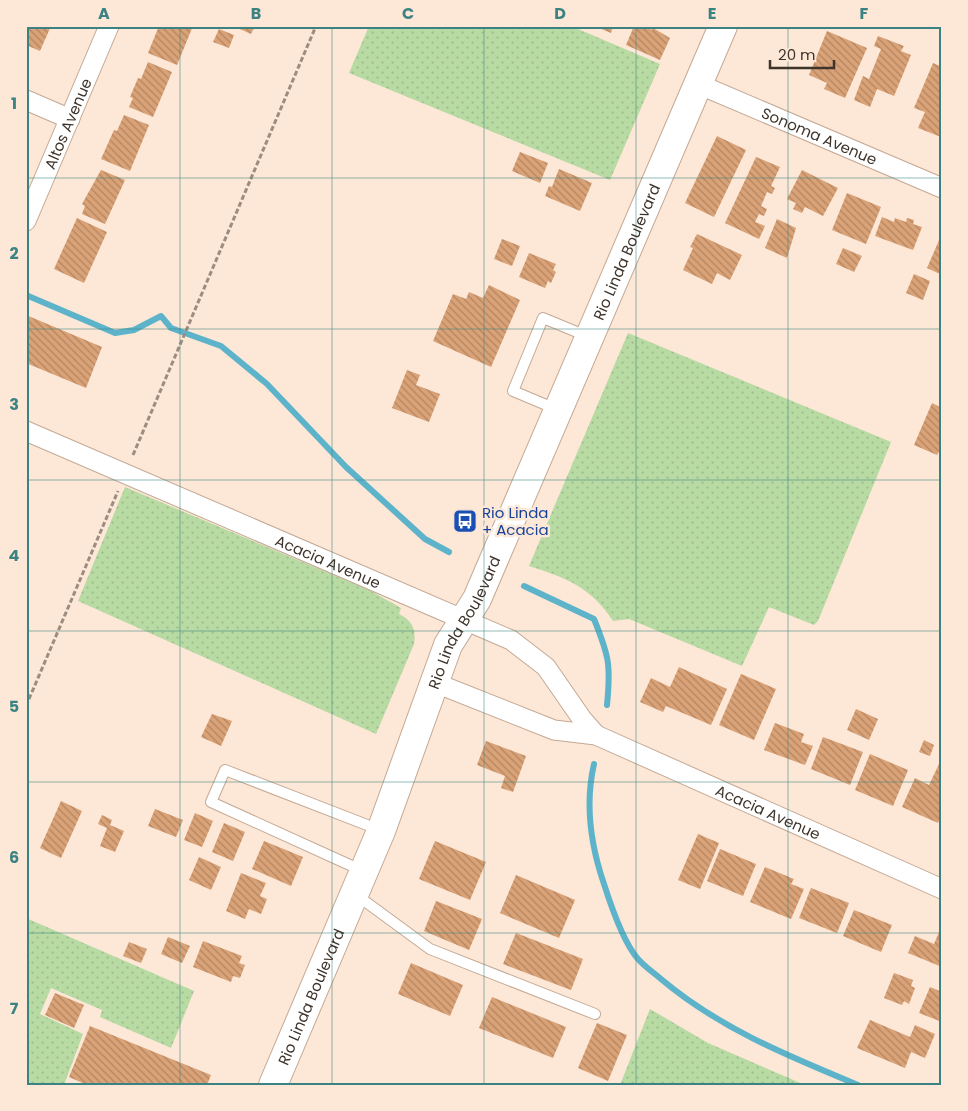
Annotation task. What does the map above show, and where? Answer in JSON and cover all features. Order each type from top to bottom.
[{"type":"main road","name":"Rio Linda Boulevard","points":[[273,1085],[381,831],[433,682],[448,645],[477,599],[723,26]]},
{"type":"street","name":"Altos Avenue","points":[[26,221],[109,26]]},
{"type":"street","name":"Sonoma Avenue","points":[[698,84],[942,188]]},
{"type":"street","points":[[26,100],[70,118]]},
{"type":"street","name":"Acacia Avenue","points":[[26,431],[511,640],[546,667],[582,719],[596,735]]},
{"type":"street","name":"Acacia Avenue","points":[[433,682],[554,730],[596,735],[942,889]]},
{"type":"lane","points":[[559,410],[512,391],[543,318],[590,337]]},
{"type":"lane","points":[[381,831],[225,770],[211,802],[359,883],[430,949],[595,1014]]},
{"type":"path","points":[[136,450],[316,26]]},
{"type":"path","points":[[26,706],[120,488]]},
{"type":"green space","points":[[369,26],[571,26],[660,64],[610,180],[349,73]]},
{"type":"green space","points":[[628,333],[891,442],[818,621],[814,625],[769,607],[742,666],[629,619],[613,621],[586,591],[566,579],[529,566]]},
{"type":"green space","points":[[125,487],[369,590],[401,608],[399,614],[408,620],[412,626],[414,644],[376,734],[78,601]]},
{"type":"green space","points":[[26,918],[194,991],[171,1048],[100,1017],[102,1010],[51,988],[40,1014],[83,1034],[64,1085],[26,1085]]},
{"type":"green space","points":[[650,1009],[708,1043],[805,1085],[620,1085]]},
{"type":"building","points":[[26,26],[51,26],[40,51],[26,45]]},
{"type":"building","points":[[159,26],[193,26],[177,65],[148,53]]},
{"type":"building","points":[[233,26],[255,26],[251,34]]},
{"type":"building","points":[[594,26],[613,26],[611,33]]},
{"type":"building","points":[[634,26],[644,26],[652,30],[653,28],[670,38],[660,60],[626,45]]},
{"type":"building","points":[[219,29],[234,35],[229,48],[213,42]]},
{"type":"building","points":[[827,31],[867,48],[845,98],[824,89],[827,83],[809,75]]},
{"type":"building","points":[[878,36],[904,46],[901,51],[911,55],[894,96],[877,89],[870,107],[854,100],[863,76],[869,79],[881,49],[874,46]]},
{"type":"building","points":[[148,62],[172,72],[153,117],[129,107],[133,98],[130,97],[138,78],[141,79]]},
{"type":"building","points":[[933,63],[942,67],[941,137],[918,128],[925,112],[914,108]]},
{"type":"building","points":[[124,115],[149,125],[130,171],[101,159],[114,130],[117,131]]},
{"type":"building","points":[[717,136],[746,150],[714,217],[685,203]]},
{"type":"building","points":[[520,152],[548,163],[540,183],[512,171]]},
{"type":"building","points":[[756,157],[780,167],[771,186],[775,188],[772,194],[767,192],[761,206],[767,209],[764,216],[759,214],[755,222],[765,226],[759,239],[725,223]]},
{"type":"building","points":[[559,169],[592,183],[580,211],[545,196],[549,186],[552,187]]},
{"type":"building","points":[[101,170],[125,180],[105,224],[82,214],[85,206],[82,204]]},
{"type":"building","points":[[802,170],[838,188],[823,216],[805,207],[802,213],[793,209],[796,203],[787,199]]},
{"type":"building","points":[[847,193],[881,207],[866,244],[832,230]]},
{"type":"building","points":[[882,217],[894,222],[895,218],[906,222],[907,218],[914,220],[913,224],[922,227],[913,250],[875,236]]},
{"type":"building","points":[[77,218],[107,232],[84,283],[54,269]]},
{"type":"building","points":[[777,219],[796,228],[787,258],[765,248]]},
{"type":"building","points":[[697,234],[742,255],[730,280],[717,273],[712,284],[683,270],[693,248],[690,247]]},
{"type":"building","points":[[940,238],[942,238],[942,275],[927,268]]},
{"type":"building","points":[[502,239],[520,246],[512,266],[494,259]]},
{"type":"building","points":[[843,248],[862,256],[854,272],[836,264]]},
{"type":"building","points":[[529,253],[556,264],[553,270],[556,272],[551,283],[548,281],[545,288],[519,277]]},
{"type":"building","points":[[914,274],[930,281],[923,300],[906,293]]},
{"type":"building","points":[[489,285],[520,300],[491,367],[433,341],[453,294],[466,299],[469,292],[483,298]]},
{"type":"building","points":[[26,315],[102,347],[86,388],[26,363]]},
{"type":"building","points":[[407,370],[420,375],[416,385],[440,394],[429,422],[392,408]]},
{"type":"building","points":[[932,403],[942,408],[942,446],[937,455],[914,445]]},
{"type":"building","points":[[679,667],[727,689],[711,725],[666,706],[663,712],[640,702],[651,678],[670,687]]},
{"type":"building","points":[[741,674],[776,689],[754,740],[719,725]]},
{"type":"building","points":[[856,709],[878,719],[869,740],[847,730]]},
{"type":"building","points":[[212,714],[232,721],[221,746],[201,737]]},
{"type":"building","points":[[775,723],[804,734],[801,742],[813,746],[805,765],[764,750]]},
{"type":"building","points":[[823,737],[863,752],[850,785],[811,769]]},
{"type":"building","points":[[924,740],[934,745],[930,756],[919,752]]},
{"type":"building","points":[[486,741],[526,756],[513,792],[501,788],[505,776],[477,765]]},
{"type":"building","points":[[870,754],[908,770],[893,806],[855,790]]},
{"type":"building","points":[[939,764],[942,766],[942,814],[938,823],[902,807],[915,778],[929,785]]},
{"type":"building","points":[[61,801],[82,811],[61,858],[40,848]]},
{"type":"building","points":[[155,809],[183,820],[176,837],[148,826]]},
{"type":"building","points":[[195,813],[213,821],[202,847],[184,840]]},
{"type":"building","points":[[102,815],[112,820],[110,825],[124,831],[115,852],[100,846],[107,828],[98,824]]},
{"type":"building","points":[[224,823],[245,832],[233,861],[212,852]]},
{"type":"building","points":[[698,834],[719,843],[700,889],[678,880]]},
{"type":"building","points":[[264,841],[303,857],[291,886],[252,869]]},
{"type":"building","points":[[435,841],[486,862],[470,900],[419,879]]},
{"type":"building","points":[[720,849],[756,864],[743,896],[707,881]]},
{"type":"building","points":[[199,857],[221,867],[211,890],[189,880]]},
{"type":"building","points":[[765,867],[794,879],[791,884],[804,889],[791,919],[750,902]]},
{"type":"building","points":[[241,873],[266,883],[260,896],[267,899],[261,914],[249,909],[245,919],[226,911]]},
{"type":"building","points":[[516,875],[575,900],[559,938],[500,913]]},
{"type":"building","points":[[811,888],[849,903],[837,933],[799,918]]},
{"type":"building","points":[[436,901],[482,919],[469,950],[424,931]]},
{"type":"building","points":[[854,910],[892,925],[881,952],[843,936]]},
{"type":"building","points":[[939,932],[942,933],[942,967],[908,953],[915,936],[934,944]]},
{"type":"building","points":[[516,933],[583,959],[571,990],[503,964]]},
{"type":"building","points":[[168,937],[190,946],[182,963],[161,954]]},
{"type":"building","points":[[203,941],[242,956],[239,963],[245,965],[240,978],[233,976],[231,982],[193,967]]},
{"type":"building","points":[[129,942],[147,949],[141,963],[123,956]]},
{"type":"building","points":[[411,963],[463,985],[450,1016],[398,994]]},
{"type":"building","points":[[894,973],[913,980],[911,986],[915,988],[909,1004],[904,1001],[902,1005],[884,998]]},
{"type":"building","points":[[930,987],[942,992],[942,1022],[919,1013]]},
{"type":"building","points":[[55,993],[84,1005],[74,1028],[45,1015]]},
{"type":"building","points":[[492,997],[566,1027],[553,1058],[479,1028]]},
{"type":"building","points":[[870,1020],[910,1037],[915,1025],[935,1034],[925,1058],[911,1052],[905,1068],[857,1048]]},
{"type":"building","points":[[597,1023],[627,1035],[608,1081],[578,1068]]},
{"type":"building","points":[[90,1026],[211,1075],[207,1085],[87,1085],[69,1077]]},
{"type":"waterway","points":[[26,295],[115,333],[134,330],[161,316],[171,328],[221,346],[267,384],[346,467],[425,539],[449,552]]},
{"type":"waterway","points":[[524,586],[594,619],[608,661],[607,705]]},
{"type":"waterway","points":[[594,764],[591,779],[590,809],[593,840],[599,870],[618,923],[627,943],[638,959],[683,996],[730,1026],[780,1052],[858,1085]]},
{"type":"place","name":"Rio Linda + Acacia","points":[[465,521]]}]
